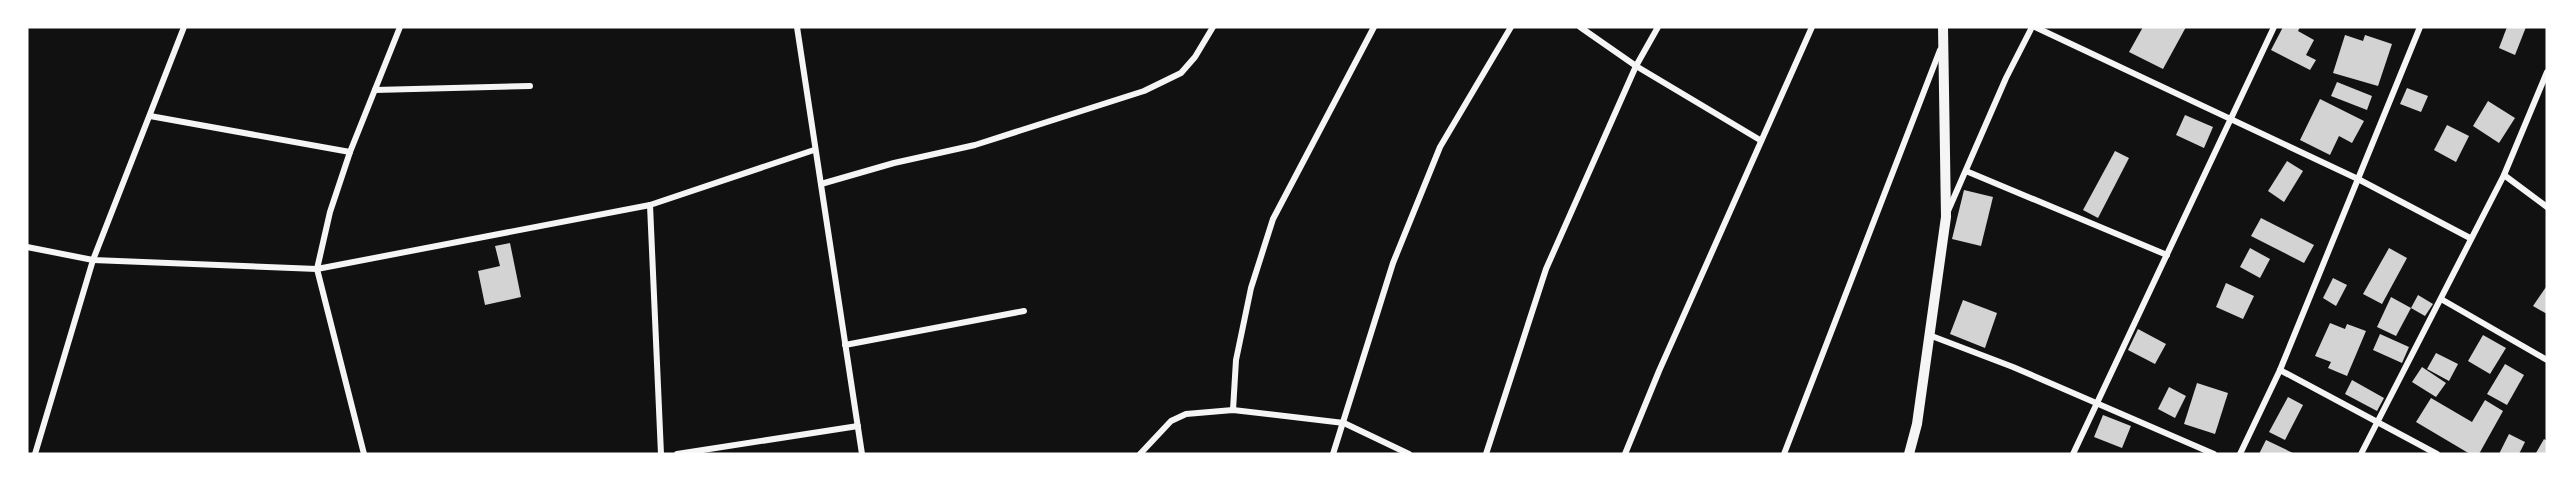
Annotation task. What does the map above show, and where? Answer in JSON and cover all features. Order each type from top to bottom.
[{"type":"street","points":[[35,454],[93,260],[184,27]]},
{"type":"street","points":[[364,454],[317,269],[330,212],[350,152],[400,27]]},
{"type":"street","points":[[797,27],[862,454]]},
{"type":"street","points":[[821,184],[975,145],[1143,91],[1181,73],[1195,57],[1213,27]]},
{"type":"street","points":[[1233,410],[1236,360],[1251,288],[1273,219],[1374,27]]},
{"type":"street","points":[[1333,454],[1393,263],[1440,147],[1511,27]]},
{"type":"street","points":[[1580,27],[1636,66],[1760,140]]},
{"type":"street","points":[[1486,454],[1546,269],[1636,66],[1658,27]]},
{"type":"street","points":[[1625,454],[1760,140],[1812,27]]},
{"type":"street","points":[[1909,454],[1917,424],[1946,217],[1943,27]]},
{"type":"street","points":[[1946,217],[2006,78],[2033,27],[2358,178],[2470,238]]},
{"type":"street","points":[[2073,454],[2274,27]]},
{"type":"street","points":[[2240,454],[2280,370],[2418,28]]},
{"type":"street","points":[[1784,454],[1944,41]]},
{"type":"street","points":[[2361,454],[2504,175],[2547,72]]},
{"type":"street","points":[[375,90],[460,90],[530,86]]},
{"type":"street","points":[[150,116],[350,152]]},
{"type":"street","points":[[27,248],[93,260],[317,269],[650,205],[814,150]]},
{"type":"street","points":[[1966,171],[2167,255]]},
{"type":"street","points":[[2504,175],[2547,207]]},
{"type":"street","points":[[650,205],[661,454]]},
{"type":"street","points":[[2441,299],[2547,360]]},
{"type":"street","points":[[845,345],[1024,311]]},
{"type":"street","points":[[1929,335],[2013,367],[2214,454]]},
{"type":"street","points":[[2280,370],[2437,454]]},
{"type":"street","points":[[1140,454],[1171,421],[1186,414],[1233,410],[1344,423],[1409,454]]},
{"type":"street","points":[[677,454],[858,426]]},
{"type":"building","points":[[2143,27],[2186,27],[2163,69],[2129,52]]},
{"type":"building","points":[[2283,27],[2300,27],[2298,31],[2314,40],[2306,55],[2316,60],[2310,70],[2271,50]]},
{"type":"building","points":[[2507,27],[2526,27],[2515,55],[2499,48]]},
{"type":"building","points":[[2345,35],[2363,41],[2365,35],[2392,44],[2378,86],[2333,73]]},
{"type":"building","points":[[2337,82],[2372,96],[2367,110],[2331,96]]},
{"type":"building","points":[[2407,88],[2428,96],[2421,112],[2400,104]]},
{"type":"building","points":[[2320,99],[2364,121],[2352,143],[2339,136],[2330,155],[2300,140]]},
{"type":"building","points":[[2488,101],[2515,118],[2499,143],[2473,126]]},
{"type":"building","points":[[2185,115],[2213,127],[2204,148],[2176,135]]},
{"type":"building","points":[[2447,125],[2469,136],[2456,162],[2434,150]]},
{"type":"building","points":[[2115,151],[2129,158],[2098,218],[2083,210]]},
{"type":"building","points":[[2287,161],[2303,171],[2284,202],[2268,191]]},
{"type":"building","points":[[1964,190],[1993,197],[1981,246],[1952,239]]},
{"type":"building","points":[[2261,218],[2314,245],[2304,263],[2251,236]]},
{"type":"building","points":[[510,243],[521,297],[485,305],[478,271],[500,266],[495,246]]},
{"type":"building","points":[[2250,248],[2270,259],[2260,278],[2240,267]]},
{"type":"building","points":[[2389,248],[2407,258],[2382,304],[2363,294]]},
{"type":"building","points":[[2333,278],[2347,285],[2336,306],[2323,298]]},
{"type":"building","points":[[2226,283],[2254,296],[2243,319],[2216,307]]},
{"type":"building","points":[[2547,288],[2547,314],[2533,306]]},
{"type":"building","points":[[2418,295],[2433,304],[2425,316],[2411,308]]},
{"type":"building","points":[[2391,297],[2411,308],[2396,336],[2377,327]]},
{"type":"building","points":[[1963,300],[1997,313],[1985,348],[1950,334]]},
{"type":"building","points":[[2330,323],[2345,329],[2347,324],[2366,331],[2347,376],[2328,368],[2331,362],[2315,356]]},
{"type":"building","points":[[2138,329],[2166,344],[2155,364],[2128,350]]},
{"type":"building","points":[[2380,334],[2409,347],[2402,363],[2373,350]]},
{"type":"building","points":[[2483,335],[2506,348],[2490,374],[2468,361]]},
{"type":"building","points":[[2436,353],[2458,364],[2449,381],[2427,369]]},
{"type":"building","points":[[2505,364],[2524,375],[2507,405],[2487,394]]},
{"type":"building","points":[[2422,367],[2446,383],[2436,397],[2412,382]]},
{"type":"building","points":[[2352,380],[2384,398],[2377,411],[2345,394]]},
{"type":"building","points":[[2197,383],[2228,393],[2215,434],[2184,424]]},
{"type":"building","points":[[2169,387],[2186,396],[2175,418],[2158,409]]},
{"type":"building","points":[[2288,397],[2303,405],[2285,440],[2269,432]]},
{"type":"building","points":[[2431,398],[2472,422],[2485,400],[2503,411],[2479,454],[2470,454],[2416,422]]},
{"type":"building","points":[[2103,415],[2131,426],[2122,448],[2094,437]]},
{"type":"building","points":[[2509,434],[2525,442],[2519,454],[2499,454]]},
{"type":"building","points":[[2544,439],[2547,441],[2547,454],[2537,454],[2536,453]]},
{"type":"building","points":[[2266,440],[2295,454],[2259,454]]}]
